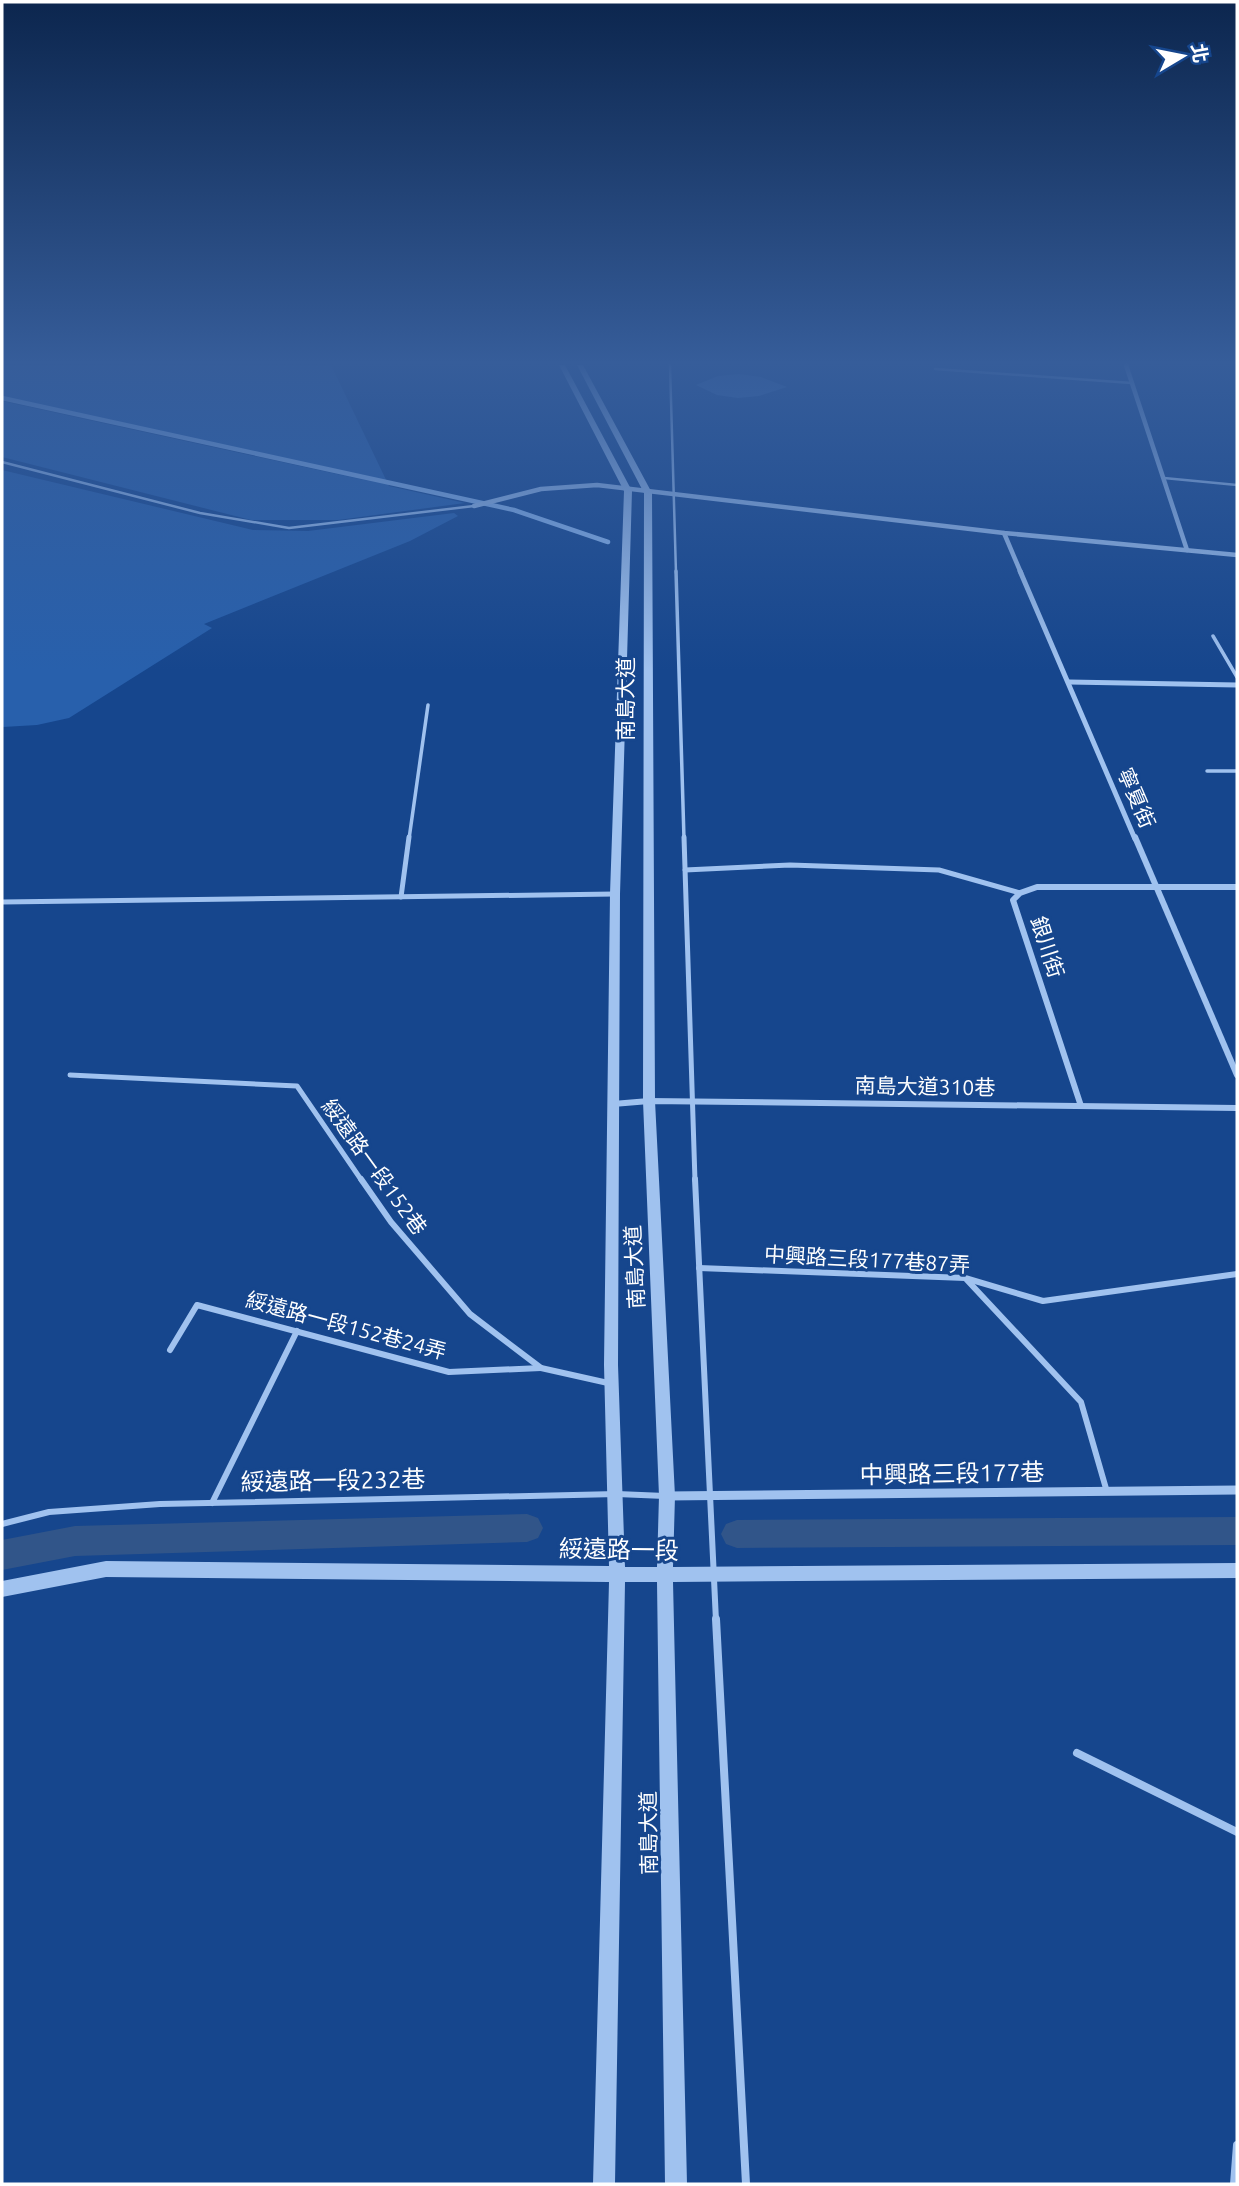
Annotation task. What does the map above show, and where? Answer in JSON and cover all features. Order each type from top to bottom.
[{"type":"street","name":"南島大道","points":[[604,2184],[617,1574],[617,1494],[612,1384],[615,894],[628,491],[615,467]]},
{"type":"street","name":"南島大道","points":[[634,467],[648,493],[649,1101],[667,1496],[665,1575],[676,2184]]},
{"type":"street","points":[[1160,467],[1188,550]]},
{"type":"street","points":[[474,506],[541,489],[597,485],[628,491],[1004,533],[1237,555]]},
{"type":"street","name":"寧夏街","points":[[1004,533],[1237,1075]]},
{"type":"street","points":[[1069,682],[1237,685]]},
{"type":"street","name":"銀川街","points":[[1081,1106],[1013,900],[1020,893],[1037,887],[1237,887]]},
{"type":"street","name":"南島大道310巷","points":[[613,1104],[649,1101],[1237,1108]]},
{"type":"street","name":"中興路三段177巷","points":[[667,1496],[1237,1490]]},
{"type":"street","name":"綏遠路一段","points":[[2,1589],[106,1569],[665,1575],[1237,1570]]},
{"type":"lane","points":[[21,467],[200,513],[289,528],[474,506]]},
{"type":"lane","points":[[672,467],[699,1268],[746,2184]]},
{"type":"lane","points":[[1164,478],[1237,485]]},
{"type":"lane","points":[[1213,636],[1237,677]]},
{"type":"lane","points":[[401,897],[428,705]]},
{"type":"lane","points":[[1207,771],[1237,771]]},
{"type":"lane","points":[[685,870],[790,866],[939,870],[1020,893]]},
{"type":"lane","points":[[2,902],[615,894]]},
{"type":"lane","name":"綏遠路一段152巷","points":[[70,1075],[297,1086],[391,1222],[470,1314],[541,1368],[612,1384]]},
{"type":"lane","name":"中興路三段177巷87弄","points":[[699,1268],[965,1278],[1043,1301],[1237,1274]]},
{"type":"lane","points":[[965,1278],[1081,1402],[1107,1492]]},
{"type":"lane","name":"綏遠路一段152巷24弄","points":[[170,1350],[197,1305],[449,1372],[541,1368]]},
{"type":"lane","points":[[212,1503],[297,1331]]},
{"type":"lane","name":"綏遠路一段232巷","points":[[2,1524],[49,1512],[212,1503],[617,1494],[667,1496]]},
{"type":"lane","points":[[1077,1753],[1237,1832]]},
{"type":"lane","points":[[1234,2184],[1237,2145]]},
{"type":"shaded area","points":[[42,467],[305,467],[378,483],[307,467],[380,467],[389,486],[465,503],[338,520],[251,520]]},
{"type":"shaded area","points":[[2,470],[253,530],[308,531],[454,513],[458,516],[410,541],[204,624],[212,628],[69,718],[37,725],[3,727],[2,733]]},
{"type":"waterway","points":[[317,467],[514,510],[608,542]]},
{"type":"waterway","points":[[2,1555],[75,1541],[527,1528]]},
{"type":"waterway","points":[[737,1534],[1237,1531]]}]
